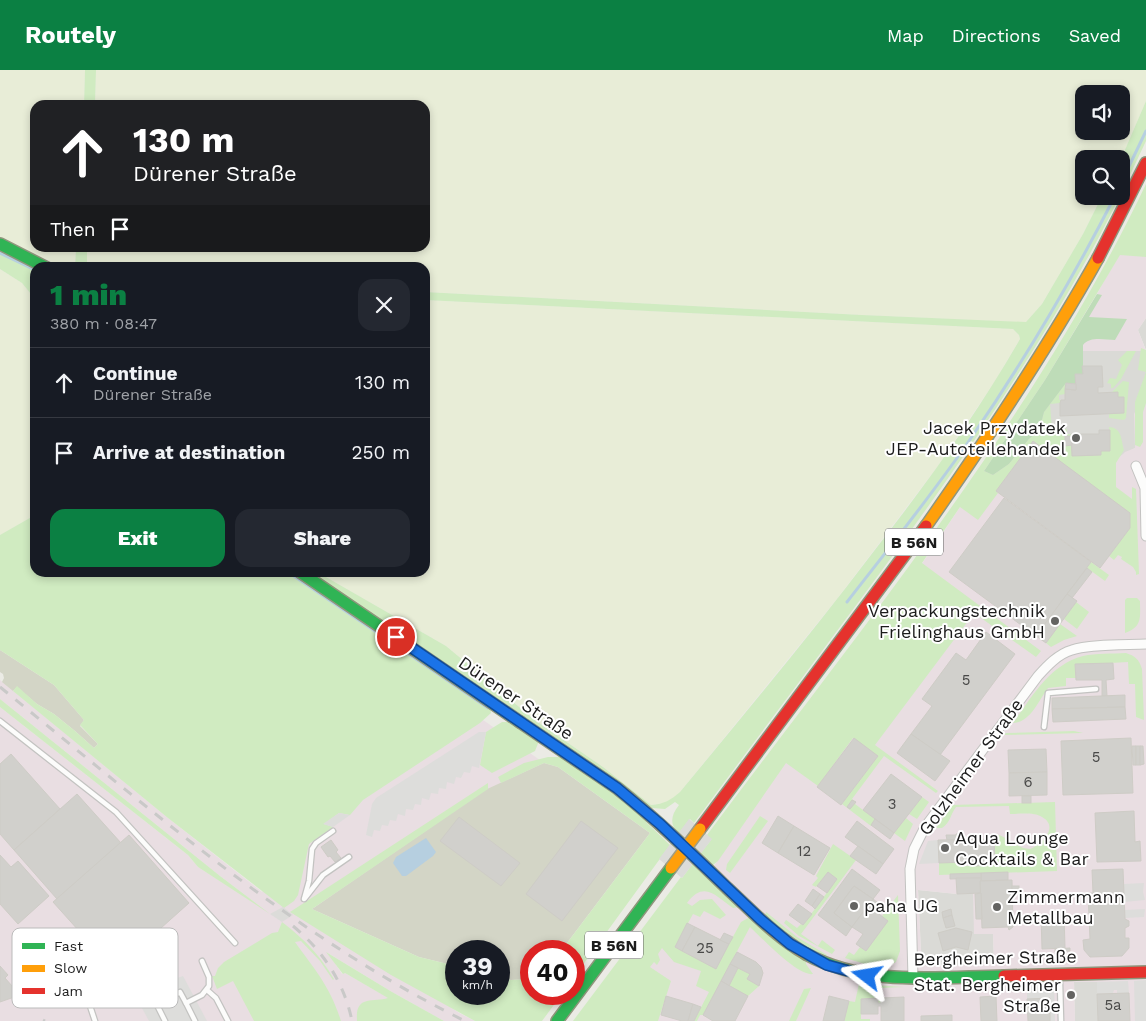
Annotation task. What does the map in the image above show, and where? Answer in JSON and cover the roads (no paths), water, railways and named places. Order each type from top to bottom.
[{"type":"main road","name":"B 56N","points":[[557,1021],[901,560],[999,420],[1108,241],[1146,163]]},
{"type":"main road","points":[[0,244],[36,262]]},
{"type":"main road","name":"Dürener Straße","points":[[307,577],[602,776],[644,810],[703,864]]},
{"type":"main road","name":"Bergheimer Straße","points":[[703,864],[776,933],[810,957],[834,968],[857,974],[877,977],[913,978],[1146,972]]},
{"type":"street","points":[[1136,466],[1145,488],[1146,536]]},
{"type":"street","name":"Golzheimer Straße","points":[[913,978],[910,869],[914,849],[925,827],[1038,676],[1052,662],[1075,649],[1146,644]]},
{"type":"lane","points":[[1044,727],[1048,693],[1096,690]]},
{"type":"lane","points":[[0,721],[116,812],[235,943]]},
{"type":"lane","points":[[333,831],[316,843],[312,849],[304,899],[326,873],[349,857]]},
{"type":"lane","points":[[186,1002],[207,990],[209,977],[202,961]]},
{"type":"lane","points":[[1060,983],[1061,1021]]},
{"type":"lane","points":[[207,990],[216,998],[228,1021]]},
{"type":"lane","points":[[178,993],[180,992],[195,1021]]},
{"type":"lane","points":[[91,1008],[95,1021]]},
{"type":"lane","points":[[158,1008],[165,1021]]},
{"type":"water","points":[[426,838],[436,852],[406,876],[402,876],[393,863],[396,857]]},
{"type":"waterway","points":[[1130,164],[1146,131]]},
{"type":"waterway","points":[[847,602],[941,480],[991,409],[1047,320],[1110,205]]},
{"type":"waterway","points":[[0,253],[30,268]]},
{"type":"waterway","points":[[295,577],[488,708]]},
{"type":"railway","points":[[0,687],[167,823],[281,910],[341,950],[402,987],[465,1021]]},
{"type":"railway","points":[[293,926],[314,946],[331,968],[344,993],[352,1021]]},
{"type":"place","name":"Jacek Przydatek JEP-Autoteilehandel","points":[[1076,438]]},
{"type":"place","name":"Verpackungstechnik Frielinghaus GmbH","points":[[1055,621]]},
{"type":"place","name":"Aqua Lounge Cocktails & Bar","points":[[945,848]]},
{"type":"place","name":"paha UG","points":[[854,906]]},
{"type":"place","name":"Zimmermann Metallbau","points":[[997,907]]},
{"type":"place","name":"Stat. Bergheimer Straße","points":[[1071,995]]}]
